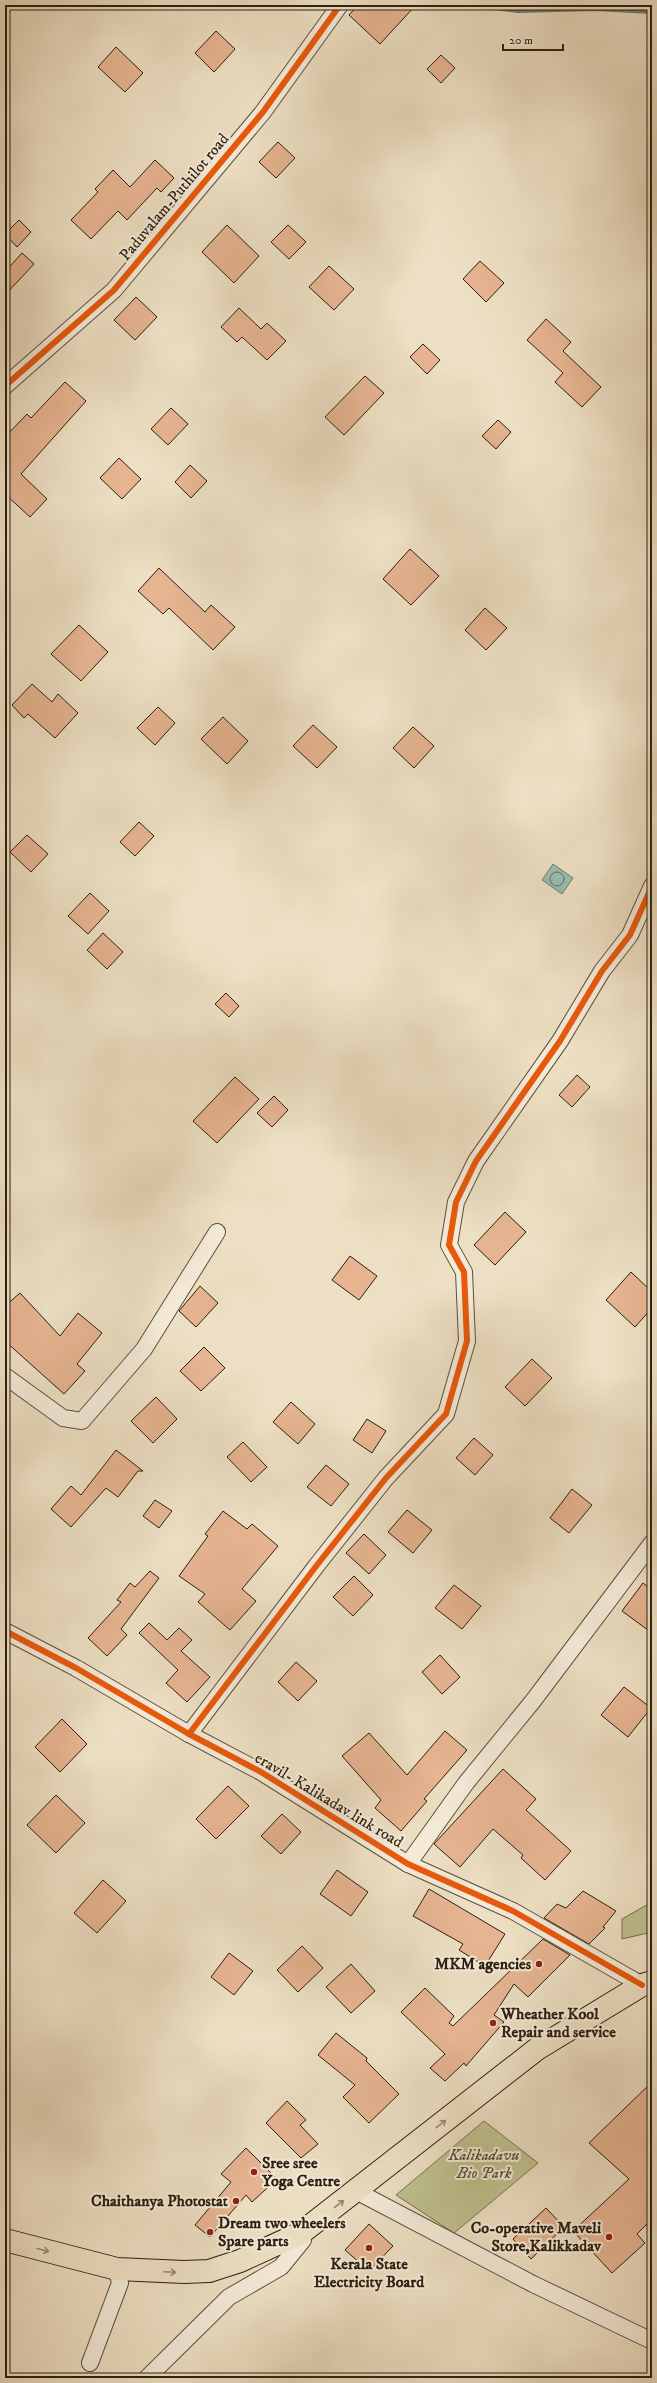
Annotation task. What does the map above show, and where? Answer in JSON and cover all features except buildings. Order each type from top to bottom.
[{"type":"highway","points":[[5,2240],[117,2269],[184,2272],[209,2271],[240,2261],[301,2233],[537,2049],[647,1984]]},
{"type":"street","name":"Paduvalam-Puthilot road","points":[[5,386],[114,290],[262,112],[340,5]]},
{"type":"street","points":[[188,1734],[381,1484],[446,1414],[468,1341],[464,1272],[449,1245],[456,1202],[476,1161],[560,1041],[602,970],[630,935],[652,886]]},
{"type":"street","points":[[5,1376],[63,1418],[82,1420],[144,1349],[217,1232]]},
{"type":"street","points":[[408,1864],[466,1782],[533,1700],[652,1543]]},
{"type":"street","name":"eravil- Kalikadav link road","points":[[5,1631],[76,1668],[188,1734],[261,1772],[408,1864],[513,1911],[647,1984]]},
{"type":"street","points":[[356,2191],[533,2284],[652,2340]]},
{"type":"street","points":[[147,2378],[230,2297],[281,2267],[303,2240],[301,2233]]},
{"type":"street","points":[[90,2363],[120,2283],[117,2269]]},
{"type":"green space","points":[[652,1902],[652,1932],[622,1939],[622,1919]]},
{"type":"green space","name":"Kalikadavu Bio Park","points":[[484,2121],[538,2163],[454,2233],[396,2195]]},
{"type":"water","points":[[553,864],[573,878],[562,894],[542,880]]},
{"type":"waterway","points":[[476,5],[518,10],[595,8],[652,11]]},
{"type":"cycle path","points":[[5,386],[114,290],[263,112],[340,5]]},
{"type":"cycle path","points":[[189,1734],[317,1565],[386,1478],[446,1414],[467,1341],[464,1272],[449,1245],[456,1202],[476,1161],[560,1041],[602,971],[630,935],[652,886]]},
{"type":"cycle path","points":[[5,1631],[76,1668],[189,1734],[261,1772],[408,1864],[513,1911],[642,1985]]},
{"type":"place","name":"MKM agencies","points":[[539,1964]]},
{"type":"place","name":"Wheather Kool Repair and service","points":[[493,2023]]},
{"type":"place","name":"Sree sree Yoga Centre","points":[[254,2172]]},
{"type":"place","name":"Chaithanya Photostat","points":[[236,2201]]},
{"type":"place","name":"Dream two wheelers Spare parts","points":[[210,2232]]},
{"type":"place","name":"Co-operative Maveli Store,Kalikkadav","points":[[609,2237]]},
{"type":"place","name":"Kerala State Electricity Board","points":[[369,2248]]}]
